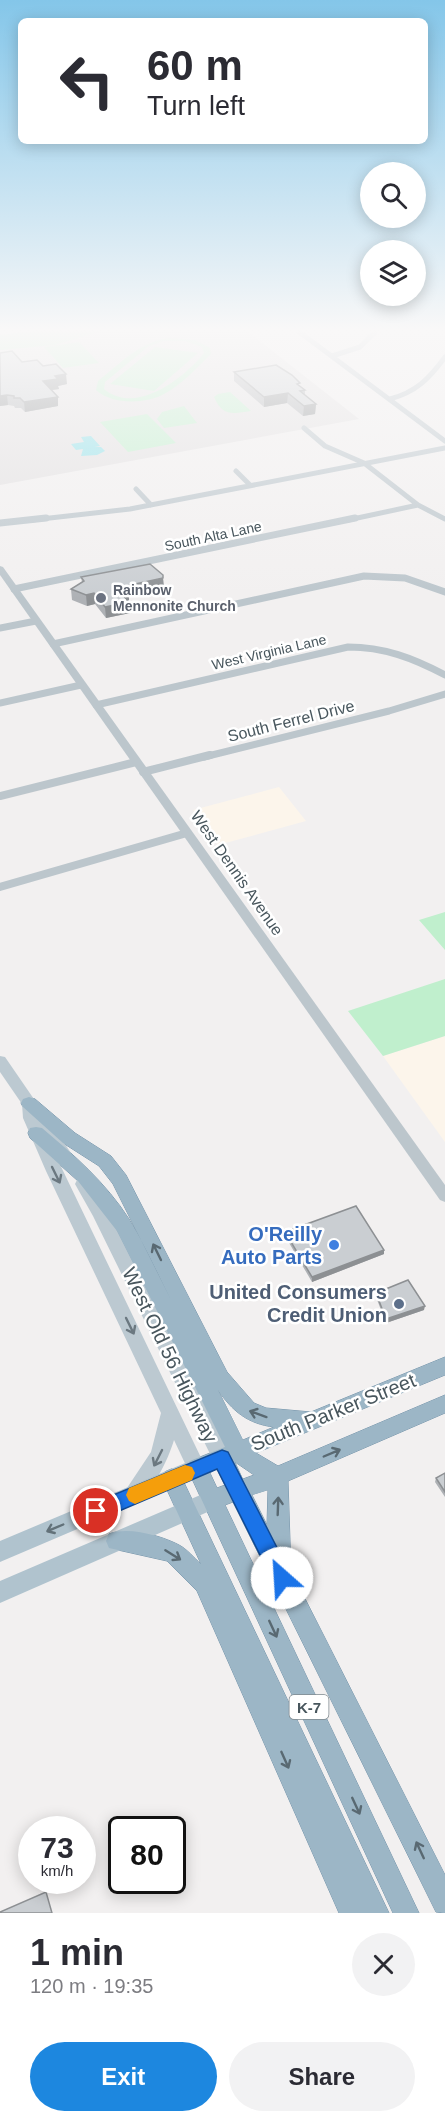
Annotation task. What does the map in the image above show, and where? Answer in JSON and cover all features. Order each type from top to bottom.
[{"type":"highway","points":[[29,1103],[69,1138],[105,1161],[120,1180],[220,1378],[243,1408],[257,1416],[274,1419],[315,1419]]},
{"type":"highway","name":"West Old 56 Highway","points":[[36,1133],[67,1159],[100,1193],[124,1226],[230,1455],[238,1490],[401,1810],[445,1903]]},
{"type":"highway","name":"South Parker Street","points":[[197,1468],[445,1366]]},
{"type":"highway","name":"South Parker Street","points":[[212,1500],[279,1476],[445,1404]]},
{"type":"highway","points":[[230,1455],[279,1476]]},
{"type":"highway","name":"West Old 56 Highway","points":[[197,1468],[406,1913]]},
{"type":"highway","name":"K-7","points":[[279,1476],[278,1533],[282,1578]]},
{"type":"highway","points":[[172,1479],[376,1913]]},
{"type":"highway","points":[[117,1541],[148,1545],[174,1553],[205,1583],[352,1913]]},
{"type":"main road","name":"West Old 56 Highway","points":[[0,1061],[48,1128],[67,1159]]},
{"type":"main road","name":"West Old 56 Highway","points":[[29,1103],[30,1118],[36,1133],[197,1468]]},
{"type":"main road","points":[[129,1497],[150,1474],[160,1457],[168,1438],[170,1411]]},
{"type":"main road","points":[[0,1552],[197,1468]]},
{"type":"main road","points":[[0,1592],[212,1500]]},
{"type":"street","points":[[418,420],[445,441]]},
{"type":"street","points":[[304,429],[325,446],[364,463],[418,506],[445,519]]},
{"type":"street","points":[[0,523],[40,517],[105,513],[445,448]]},
{"type":"street","points":[[236,471],[250,485]]},
{"type":"street","points":[[135,489],[151,505]]},
{"type":"street","name":"South Alta Lane","points":[[14,589],[418,506]]},
{"type":"street","points":[[36,508],[40,517]]},
{"type":"street","name":"West Dennis Avenue","points":[[0,570],[445,1196]]},
{"type":"street","points":[[53,644],[363,576],[392,575],[412,578],[445,592]]},
{"type":"street","points":[[0,628],[36,621]]},
{"type":"street","name":"West Virginia Lane","points":[[96,705],[348,647],[377,647],[396,652],[445,675]]},
{"type":"street","points":[[0,703],[81,685]]},
{"type":"street","name":"South Ferrel Drive","points":[[0,796],[389,711],[445,694]]},
{"type":"street","points":[[0,887],[187,833]]},
{"type":"shaded area","points":[[0,420],[352,420],[0,485]]},
{"type":"shaded area","points":[[279,787],[306,821],[218,845],[193,810]]},
{"type":"shaded area","points":[[445,1036],[445,1142],[383,1056]]},
{"type":"green space","points":[[153,420],[176,443],[128,452],[100,422]]},
{"type":"green space","points":[[158,420],[195,420],[197,423],[164,428]]},
{"type":"green space","points":[[445,912],[445,950],[419,920]]},
{"type":"green space","points":[[445,979],[445,1036],[383,1056],[348,1011]]},
{"type":"water","points":[[91,436],[100,446],[95,447],[101,447],[105,451],[97,455],[81,456],[83,449],[76,450],[71,444],[84,442],[81,437]]},
{"type":"building","points":[[150,564],[163,575],[163,578],[126,586],[128,589],[119,591],[129,602],[105,607],[94,593],[86,595],[71,589],[84,581],[81,577]]},
{"type":"building","name":"O'Reilly Auto Parts","points":[[356,1206],[384,1250],[312,1277],[285,1232]]},
{"type":"building","name":"United Consumers Credit Union","points":[[408,1280],[425,1306],[386,1319],[376,1293]]},
{"type":"building","points":[[445,1473],[445,1492],[436,1478]]},
{"type":"building","points":[[41,1894],[47,1894],[52,1913],[0,1913]]},
{"type":"slow traffic","points":[[135,1495],[185,1473]]},
{"type":"place","name":"Rainbow Mennonite Church","points":[[101,598]]},
{"type":"place","name":"O'Reilly Auto Parts","points":[[334,1245]]},
{"type":"place","name":"United Consumers Credit Union","points":[[399,1304]]},
{"type":"route","points":[[96,1511],[222,1458],[282,1578]]}]
